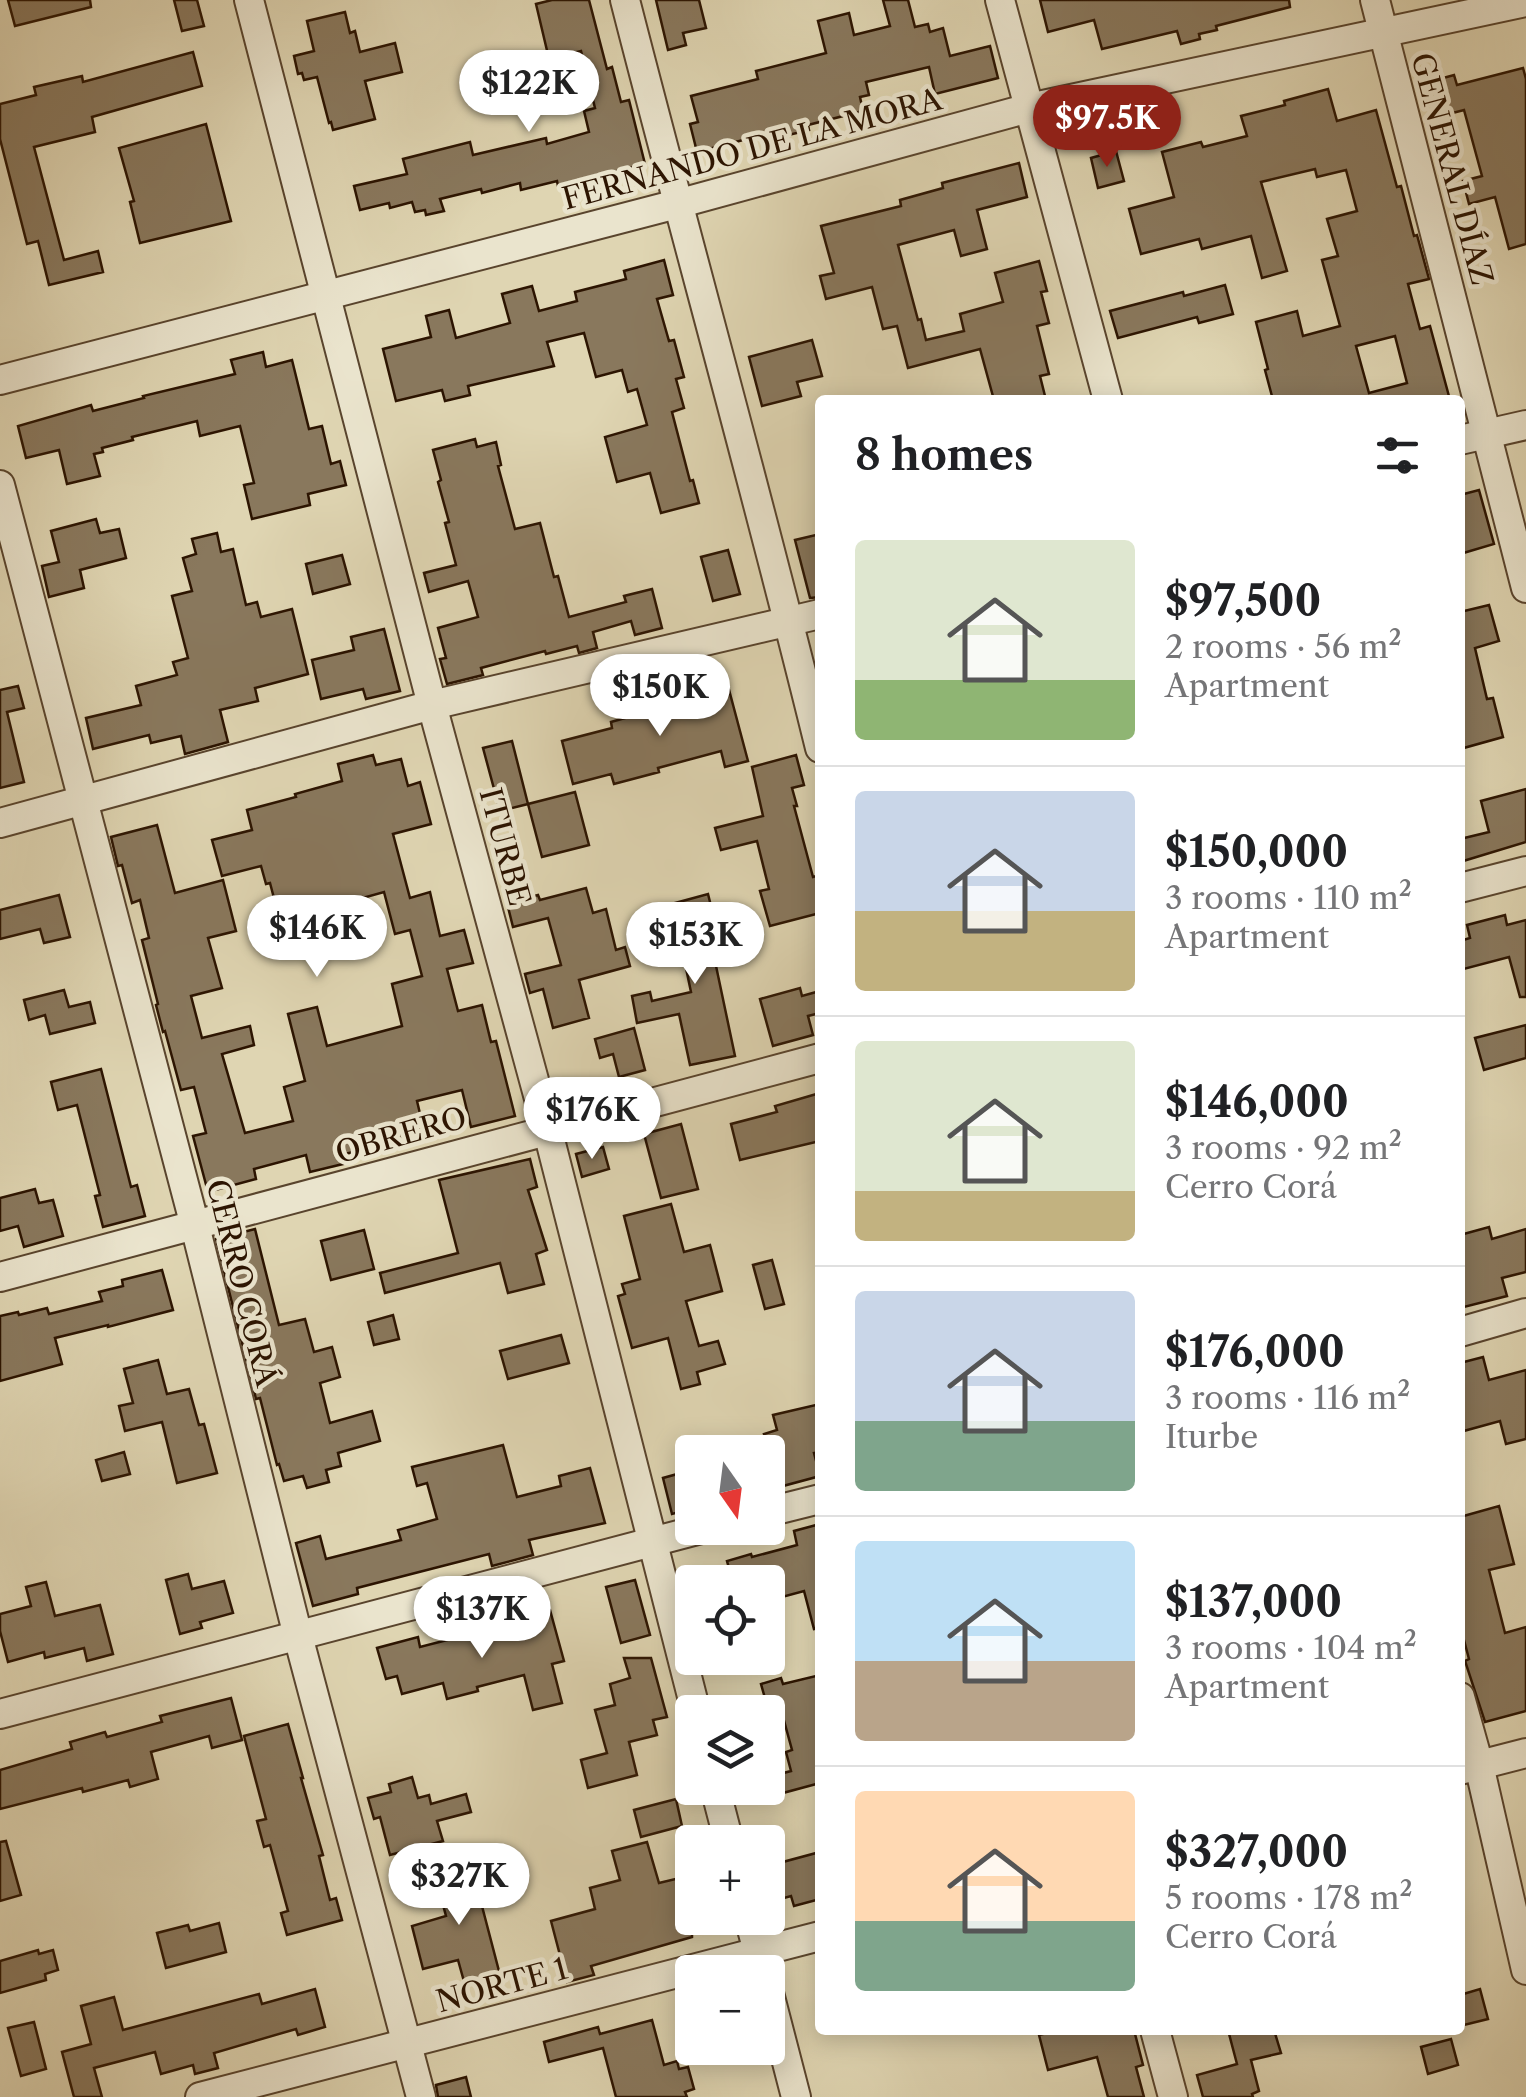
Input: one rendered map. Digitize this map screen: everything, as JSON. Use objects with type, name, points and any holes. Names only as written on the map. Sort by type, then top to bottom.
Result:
[{"type":"street","name":"ITURBE","points":[[248,0],[547,1128],[692,1695]]},
{"type":"street","points":[[625,0],[815,727]]},
{"type":"street","points":[[1000,0],[1107,395]]},
{"type":"street","name":"GENERAL DÍAZ","points":[[1374,0],[1526,588]]},
{"type":"street","name":"FERNANDO DE LA MORA","points":[[0,380],[677,204],[1028,108],[1526,2]]},
{"type":"street","points":[[1465,439],[1526,425]]},
{"type":"street","name":"CERRO CORÁ","points":[[0,485],[421,2097]]},
{"type":"street","points":[[0,823],[432,705],[815,616]]},
{"type":"street","points":[[1465,887],[1526,870]]},
{"type":"street","name":"OBRERO","points":[[0,1277],[815,1059]]},
{"type":"street","points":[[1465,1331],[1526,1313]]},
{"type":"street","points":[[785,1508],[815,1500]]},
{"type":"street","points":[[0,1714],[675,1535]]},
{"type":"street","points":[[1465,1732],[1470,1768],[1526,1970]]},
{"type":"street","points":[[1470,1768],[1526,1753]]},
{"type":"street","name":"NORTE 1","points":[[777,1955],[815,1938]]},
{"type":"street","name":"NORTE 1","points":[[200,2097],[675,1982]]},
{"type":"street","points":[[1156,2035],[1173,2097]]},
{"type":"street","points":[[785,2054],[796,2097]]},
{"type":"building","points":[[8,0],[90,0],[91,7],[15,26]]},
{"type":"building","points":[[174,0],[197,0],[204,26],[182,31]]},
{"type":"building","points":[[589,0],[607,69],[612,67],[621,102],[629,100],[645,164],[558,186],[557,181],[521,190],[520,183],[482,193],[481,189],[440,199],[444,211],[426,215],[425,210],[415,212],[412,202],[360,210],[354,186],[407,174],[403,159],[470,142],[473,155],[546,138],[547,144],[589,132],[584,111],[595,108],[581,51],[549,59],[536,4]]},
{"type":"building","points":[[656,0],[699,0],[706,28],[683,33],[686,45],[668,50]]},
{"type":"building","points":[[883,0],[908,0],[915,27],[928,24],[930,32],[943,28],[950,56],[990,46],[998,78],[935,94],[929,67],[866,82],[869,95],[860,97],[863,111],[808,125],[809,130],[772,139],[772,135],[747,139],[697,152],[690,124],[698,122],[691,96],[758,79],[756,71],[826,53],[818,21],[849,13],[854,35],[890,26]]},
{"type":"building","points":[[1040,0],[1289,0],[1290,7],[1216,26],[1217,30],[1199,34],[1200,39],[1181,44],[1177,31],[1102,49],[1094,20],[1048,32]]},
{"type":"building","points":[[345,12],[360,52],[395,43],[402,72],[365,81],[375,119],[333,130],[317,77],[304,80],[302,73],[298,74],[294,56],[314,51],[307,21]]},
{"type":"building","points":[[193,52],[202,86],[92,117],[95,132],[34,147],[64,260],[98,251],[103,272],[49,285],[38,241],[27,244],[0,139],[0,104],[36,95],[34,87],[82,76],[83,82]]},
{"type":"building","points":[[1523,68],[1526,244],[1509,249],[1495,197],[1469,204],[1463,181],[1482,176],[1464,110],[1445,115],[1436,80],[1454,75],[1457,85]]},
{"type":"building","points":[[1328,89],[1337,121],[1376,110],[1397,187],[1401,186],[1429,279],[1408,284],[1420,329],[1430,326],[1449,395],[1272,395],[1256,322],[1297,311],[1303,336],[1340,326],[1322,260],[1338,256],[1327,219],[1357,211],[1346,170],[1317,177],[1315,169],[1261,182],[1287,271],[1262,278],[1251,236],[1202,249],[1199,239],[1141,254],[1129,209],[1174,197],[1162,152],[1247,136],[1241,116],[1285,105],[1284,101]],"holes":[[[1395,336],[1407,383],[1369,393],[1356,346]]]},
{"type":"building","points":[[206,124],[231,221],[140,243],[130,202],[134,201],[119,148]]},
{"type":"building","points":[[1116,151],[1124,181],[1098,188],[1091,158]]},
{"type":"building","points":[[1019,163],[1027,197],[977,210],[987,249],[961,256],[954,230],[898,245],[926,340],[964,331],[960,314],[1003,302],[995,273],[1039,261],[1047,291],[1041,292],[1049,323],[1037,326],[1049,374],[1040,376],[1045,395],[993,395],[980,349],[908,368],[897,326],[883,329],[872,287],[826,299],[820,276],[834,273],[821,226],[901,206],[900,200],[943,188],[942,183]]},
{"type":"building","points":[[664,260],[673,295],[657,299],[684,377],[676,379],[684,408],[672,412],[699,503],[661,513],[650,473],[617,482],[605,437],[647,425],[637,389],[628,392],[622,370],[596,377],[584,333],[547,342],[554,366],[468,386],[470,395],[445,401],[442,390],[396,401],[383,349],[431,337],[426,316],[449,310],[456,338],[510,323],[502,294],[532,286],[539,311],[577,301],[575,292],[626,279],[624,271]]},
{"type":"building","points":[[1225,285],[1233,314],[1199,323],[1197,317],[1118,338],[1110,311]]},
{"type":"building","points":[[812,340],[822,376],[797,382],[801,396],[762,406],[749,357]]},
{"type":"building","points":[[263,352],[266,367],[292,360],[309,429],[322,426],[331,464],[340,461],[346,485],[308,494],[310,505],[252,519],[244,485],[254,483],[240,426],[200,436],[197,421],[132,437],[133,440],[94,454],[100,476],[67,484],[59,450],[26,458],[18,426],[91,405],[93,411],[235,374],[231,360]]},
{"type":"building","points":[[475,439],[477,447],[496,442],[501,465],[498,466],[515,529],[540,523],[569,617],[626,602],[624,596],[652,589],[662,628],[635,635],[631,621],[593,632],[597,648],[579,653],[577,646],[546,654],[545,651],[481,668],[483,675],[447,684],[440,659],[446,658],[438,628],[478,617],[468,581],[429,592],[424,573],[456,565],[433,450]]},
{"type":"building","points":[[1479,490],[1494,544],[1465,553],[1465,494]]},
{"type":"building","points":[[96,519],[100,533],[119,529],[126,558],[80,570],[84,588],[49,597],[42,566],[59,562],[51,531]]},
{"type":"building","points":[[217,533],[221,552],[233,549],[246,605],[257,602],[261,617],[292,609],[308,674],[255,688],[258,701],[220,710],[228,742],[185,754],[181,736],[151,743],[149,735],[93,749],[86,718],[141,705],[136,686],[177,675],[173,662],[188,658],[172,596],[192,591],[183,558],[196,554],[192,539]]},
{"type":"building","points":[[815,535],[815,598],[810,598],[795,540]]},
{"type":"building","points":[[728,550],[740,594],[713,601],[701,557]]},
{"type":"building","points":[[342,555],[350,584],[313,594],[306,564]]},
{"type":"building","points":[[1489,605],[1499,641],[1475,648],[1487,699],[1493,698],[1503,737],[1465,748],[1465,611]]},
{"type":"building","points":[[384,629],[400,691],[366,699],[363,689],[321,699],[312,660],[354,650],[351,637]]},
{"type":"building","points":[[18,686],[24,708],[7,712],[24,782],[0,788],[0,690]]},
{"type":"building","points":[[728,686],[748,761],[725,767],[721,751],[614,784],[611,774],[573,784],[562,741],[612,728],[611,722],[657,709],[656,706]]},
{"type":"building","points":[[512,741],[528,804],[500,811],[483,748]]},
{"type":"building","points":[[373,755],[376,765],[401,759],[408,786],[420,782],[431,824],[393,834],[410,898],[430,892],[440,936],[464,930],[473,963],[447,969],[458,1011],[482,1005],[491,1042],[496,1041],[515,1116],[471,1127],[462,1090],[417,1101],[426,1139],[379,1151],[378,1146],[341,1155],[343,1164],[310,1172],[306,1155],[254,1169],[256,1179],[208,1192],[193,1136],[206,1133],[194,1087],[181,1090],[156,1005],[142,940],[149,938],[140,900],[132,903],[111,837],[157,825],[175,893],[223,880],[236,931],[208,938],[222,988],[191,996],[202,1038],[250,1026],[254,1045],[222,1054],[245,1133],[293,1121],[284,1087],[305,1081],[288,1014],[317,1007],[327,1046],[402,1026],[392,984],[422,976],[410,930],[395,934],[384,892],[280,921],[261,866],[222,876],[212,840],[252,830],[247,810],[342,781],[338,764]]},
{"type":"building","points":[[796,755],[804,785],[792,788],[794,806],[815,876],[815,914],[770,926],[760,891],[769,889],[757,841],[721,850],[715,828],[763,816],[752,767]]},
{"type":"building","points":[[1526,789],[1526,842],[1465,860],[1465,838],[1489,832],[1481,801]]},
{"type":"building","points":[[575,792],[589,845],[542,857],[528,804]]},
{"type":"building","points":[[586,888],[593,913],[606,909],[616,950],[625,947],[630,966],[579,980],[589,1018],[553,1028],[543,989],[530,993],[525,974],[561,965],[548,918],[513,927],[507,903],[538,895],[540,900]]},
{"type":"building","points":[[708,894],[716,926],[708,928],[735,1056],[690,1065],[679,1014],[637,1023],[632,996],[650,992],[652,1001],[691,992],[668,905]]},
{"type":"building","points":[[59,895],[70,937],[44,943],[40,929],[0,939],[0,910]]},
{"type":"building","points":[[1505,915],[1507,925],[1526,920],[1526,997],[1520,997],[1509,957],[1465,969],[1465,940],[1470,938],[1467,925]]},
{"type":"building","points":[[800,988],[802,996],[815,992],[815,1014],[808,1016],[813,1035],[773,1046],[760,999]]},
{"type":"building","points":[[64,990],[69,1007],[90,1002],[95,1023],[50,1034],[45,1015],[29,1020],[24,1000]]},
{"type":"building","points":[[1526,1025],[1526,1058],[1484,1070],[1475,1038]]},
{"type":"building","points":[[634,1028],[645,1070],[619,1077],[613,1054],[600,1058],[595,1039]]},
{"type":"building","points":[[101,1069],[131,1187],[137,1185],[145,1216],[103,1227],[95,1196],[100,1195],[77,1105],[58,1110],[51,1082]]},
{"type":"building","points":[[815,1094],[815,1142],[740,1160],[731,1124],[777,1112],[775,1106]]},
{"type":"building","points":[[681,1124],[698,1189],[661,1198],[644,1134]]},
{"type":"building","points":[[603,1147],[609,1169],[582,1177],[576,1154]]},
{"type":"building","points":[[530,1159],[537,1187],[528,1190],[547,1250],[536,1254],[544,1284],[508,1293],[500,1263],[385,1293],[380,1273],[458,1253],[439,1180]]},
{"type":"building","points":[[35,1189],[39,1203],[53,1200],[63,1236],[24,1247],[18,1226],[0,1231],[0,1198]]},
{"type":"building","points":[[671,1204],[684,1252],[710,1245],[722,1291],[686,1301],[699,1346],[718,1341],[725,1364],[697,1372],[700,1384],[681,1389],[668,1338],[632,1348],[618,1296],[625,1294],[622,1284],[640,1279],[624,1216]]},
{"type":"building","points":[[1489,1227],[1492,1239],[1526,1229],[1526,1272],[1502,1278],[1507,1296],[1465,1307],[1465,1234]]},
{"type":"building","points":[[255,1229],[279,1325],[305,1319],[314,1352],[332,1347],[340,1377],[320,1383],[330,1423],[372,1411],[380,1441],[338,1453],[341,1466],[326,1470],[329,1482],[307,1488],[303,1476],[284,1481],[277,1465],[260,1398],[256,1399],[216,1239]]},
{"type":"building","points":[[364,1230],[374,1269],[331,1280],[321,1241]]},
{"type":"building","points":[[772,1260],[784,1304],[765,1309],[753,1265]]},
{"type":"building","points":[[162,1270],[173,1310],[55,1338],[62,1364],[0,1381],[0,1316],[47,1308],[49,1314],[102,1301],[99,1292],[123,1286],[122,1280]]},
{"type":"building","points":[[393,1315],[399,1339],[374,1345],[368,1322]]},
{"type":"building","points":[[561,1335],[569,1363],[508,1379],[500,1351]]},
{"type":"building","points":[[1483,1357],[1489,1380],[1526,1370],[1526,1439],[1506,1444],[1500,1421],[1465,1431],[1465,1362]]},
{"type":"building","points":[[158,1360],[167,1394],[189,1389],[199,1425],[204,1424],[217,1473],[177,1483],[162,1422],[125,1431],[119,1406],[133,1403],[124,1369]]},
{"type":"building","points":[[815,1405],[815,1477],[785,1485],[785,1435],[764,1434],[777,1430],[773,1415]]},
{"type":"building","points":[[503,1445],[517,1497],[561,1486],[559,1476],[590,1468],[605,1523],[529,1540],[533,1555],[492,1566],[489,1554],[357,1588],[358,1594],[313,1606],[296,1543],[320,1536],[326,1559],[401,1540],[398,1530],[437,1519],[427,1483],[417,1486],[412,1467]]},
{"type":"building","points":[[124,1452],[130,1474],[102,1481],[96,1460]]},
{"type":"building","points":[[675,1475],[675,1513],[672,1514],[663,1478]]},
{"type":"building","points":[[1499,1506],[1514,1564],[1489,1570],[1505,1633],[1526,1627],[1526,1711],[1485,1722],[1465,1661],[1469,1659],[1465,1644],[1465,1516]]},
{"type":"building","points":[[815,1525],[815,1629],[804,1591],[785,1596],[785,1565],[728,1565],[727,1561],[797,1545],[794,1531]]},
{"type":"building","points":[[188,1574],[192,1589],[224,1581],[233,1613],[200,1622],[202,1628],[180,1634],[166,1580]]},
{"type":"building","points":[[635,1580],[650,1635],[621,1643],[606,1587]]},
{"type":"building","points":[[46,1582],[55,1616],[100,1605],[113,1654],[87,1661],[84,1648],[45,1658],[44,1652],[8,1662],[0,1614],[31,1606],[26,1587]]},
{"type":"building","points":[[550,1610],[564,1661],[552,1664],[562,1703],[533,1710],[524,1675],[447,1699],[443,1683],[402,1694],[397,1676],[386,1679],[377,1648],[418,1637],[420,1647]]},
{"type":"building","points":[[624,1658],[651,1658],[667,1717],[653,1720],[657,1735],[629,1742],[637,1775],[588,1788],[581,1760],[607,1753],[595,1710],[615,1705],[610,1684],[630,1678]]},
{"type":"building","points":[[815,1676],[815,1784],[785,1792],[785,1773],[791,1771],[786,1752],[792,1750],[785,1724],[785,1695],[764,1695],[761,1684],[781,1678],[783,1684]]},
{"type":"building","points":[[231,1698],[242,1740],[212,1748],[209,1736],[151,1752],[158,1779],[130,1787],[128,1780],[0,1809],[0,1770],[72,1749],[70,1742],[162,1722],[160,1716]]},
{"type":"building","points":[[288,1724],[323,1855],[319,1856],[330,1900],[336,1898],[342,1920],[287,1935],[281,1913],[288,1911],[270,1845],[264,1847],[257,1821],[266,1819],[244,1736]]},
{"type":"building","points":[[412,1777],[418,1798],[429,1795],[431,1804],[466,1794],[471,1812],[437,1821],[443,1841],[390,1855],[380,1817],[374,1819],[368,1798],[391,1792],[389,1784]]},
{"type":"building","points":[[675,1799],[682,1825],[641,1837],[634,1810]]},
{"type":"building","points":[[6,1841],[21,1895],[0,1901],[0,1842]]},
{"type":"building","points":[[647,1842],[659,1883],[675,1879],[675,1935],[692,1937],[591,1966],[594,1975],[567,1982],[551,1921],[595,1909],[590,1888],[620,1880],[612,1851]]},
{"type":"building","points":[[466,1845],[500,1975],[465,1985],[458,1960],[423,1969],[412,1926],[446,1916],[439,1890],[458,1885],[449,1850]]},
{"type":"building","points":[[815,1853],[815,1900],[794,1906],[791,1896],[785,1898],[785,1861]]},
{"type":"building","points":[[219,1923],[226,1952],[166,1968],[157,1933],[188,1925],[190,1931]]},
{"type":"building","points":[[38,1950],[39,1954],[53,1950],[58,1970],[45,1974],[46,1980],[0,1993],[0,1961]]},
{"type":"building","points":[[315,1989],[325,2027],[298,2035],[296,2029],[214,2053],[218,2068],[195,2074],[193,2065],[161,2074],[155,2052],[94,2068],[102,2097],[74,2097],[62,2052],[91,2044],[81,2006],[114,1997],[123,2030],[259,1994],[262,2004]]},
{"type":"building","points":[[1480,1989],[1488,2019],[1465,2025],[1465,1994]]},
{"type":"building","points":[[652,2020],[664,2065],[675,2062],[679,2069],[688,2067],[694,2089],[685,2092],[687,2097],[616,2097],[603,2048],[549,2062],[544,2042],[598,2027],[600,2034]]},
{"type":"building","points":[[34,2022],[46,2069],[21,2076],[8,2028]]},
{"type":"building","points":[[1039,2035],[1135,2035],[1143,2065],[1136,2067],[1144,2097],[1108,2097],[1097,2057],[1048,2070]]},
{"type":"building","points":[[1229,2035],[1276,2035],[1281,2053],[1251,2060],[1259,2091],[1253,2097],[1203,2097],[1197,2075],[1237,2064]]},
{"type":"building","points":[[1451,2039],[1458,2065],[1428,2074],[1421,2047]]},
{"type":"building","points":[[466,2077],[471,2097],[438,2097],[436,2085]]}]
